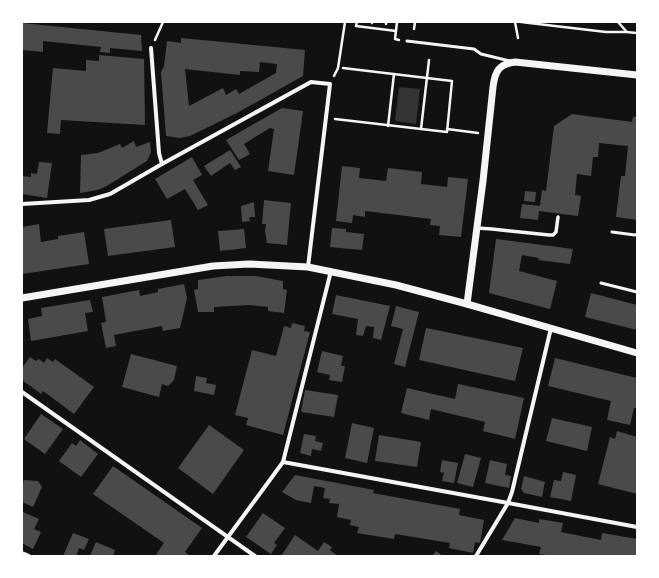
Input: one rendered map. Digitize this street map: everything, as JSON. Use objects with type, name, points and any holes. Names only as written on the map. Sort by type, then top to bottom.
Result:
[{"type":"street","points":[[151,48],[159,153],[162,164]]},
{"type":"street","points":[[467,304],[495,74],[506,64],[515,62],[637,75]]},
{"type":"street","points":[[22,204],[89,200],[110,194],[311,82],[330,84],[308,267]]},
{"type":"street","points":[[477,228],[553,235],[556,232],[558,217]]},
{"type":"street","points":[[22,298],[213,266],[248,264],[308,267],[396,285],[637,353]]},
{"type":"street","points":[[214,556],[283,462],[331,271]]},
{"type":"street","points":[[476,556],[508,503],[512,492],[551,328]]},
{"type":"street","points":[[22,392],[255,556]]},
{"type":"street","points":[[283,462],[637,527]]},
{"type":"street","points":[[22,553],[28,556]]},
{"type":"lane","points":[[407,41],[474,49],[481,54],[515,62]]},
{"type":"lane","points":[[612,232],[637,234]]},
{"type":"lane","points":[[601,283],[637,292]]},
{"type":"path","points":[[151,48],[163,22]]},
{"type":"path","points":[[330,84],[338,68],[345,22]]},
{"type":"path","points":[[357,22],[356,26],[396,31]]},
{"type":"path","points":[[395,39],[397,22]]},
{"type":"path","points":[[414,29],[415,22]]},
{"type":"path","points":[[515,22],[518,38]]},
{"type":"path","points":[[521,22],[606,32],[637,33]]},
{"type":"path","points":[[618,22],[626,32]]},
{"type":"path","points":[[421,129],[428,60]]},
{"type":"path","points":[[326,117],[388,126],[447,132],[452,81],[343,68]]},
{"type":"path","points":[[388,126],[394,74]]},
{"type":"path","points":[[447,129],[488,134]]},
{"type":"shaded area","points":[[399,87],[420,89],[416,124],[395,121]]},
{"type":"building","points":[[22,23],[141,35],[142,51],[110,48],[110,53],[100,52],[101,47],[43,41],[43,52],[22,50]]},
{"type":"building","points":[[181,38],[305,50],[303,76],[237,113],[190,136],[180,138],[166,136],[161,72],[164,66],[167,41],[181,43]],"holes":[[[260,62],[277,64],[276,73],[239,94],[236,89],[226,95],[223,88],[189,106],[185,69],[240,75],[240,71],[259,72]]]},
{"type":"building","points":[[99,55],[144,59],[145,125],[61,120],[60,134],[47,133],[53,68],[86,71],[86,60],[99,61]]},
{"type":"building","points":[[282,108],[303,111],[294,175],[268,171],[274,129],[270,128],[244,144],[250,154],[239,160],[226,140]]},
{"type":"building","points":[[572,114],[632,122],[633,117],[637,117],[637,220],[616,217],[621,176],[625,176],[628,146],[599,143],[598,157],[593,157],[591,176],[577,174],[575,195],[581,196],[578,216],[539,211],[538,220],[520,218],[522,204],[540,206],[542,190],[546,191],[554,126]]},
{"type":"building","points":[[134,141],[136,147],[150,142],[151,152],[147,161],[105,187],[80,193],[81,155],[98,153],[120,144],[122,148]]},
{"type":"building","points":[[230,150],[241,167],[235,170],[230,163],[211,176],[204,166]]},
{"type":"building","points":[[192,157],[202,175],[193,180],[208,205],[198,210],[185,189],[167,199],[155,179]]},
{"type":"building","points":[[39,162],[52,163],[47,198],[22,194],[22,176],[31,177],[31,173],[37,174]]},
{"type":"building","points":[[342,166],[360,168],[359,178],[386,181],[388,168],[422,172],[421,184],[447,187],[448,177],[468,179],[461,237],[439,235],[440,226],[430,225],[431,219],[365,211],[365,217],[353,215],[352,223],[336,221]]},
{"type":"building","points":[[525,191],[536,192],[535,202],[524,201]]},
{"type":"building","points":[[264,200],[291,203],[287,245],[267,243],[265,231],[266,224],[262,224]]},
{"type":"building","points":[[254,202],[255,217],[249,217],[250,221],[242,222],[241,206]]},
{"type":"building","points":[[171,220],[175,247],[108,256],[104,229]]},
{"type":"building","points":[[39,224],[41,242],[58,239],[58,236],[84,232],[89,264],[22,274],[22,227]]},
{"type":"building","points":[[332,228],[346,229],[346,232],[364,234],[362,250],[330,247]]},
{"type":"building","points":[[244,229],[246,248],[220,251],[218,231]]},
{"type":"building","points":[[496,239],[573,249],[570,264],[538,260],[539,258],[522,255],[519,271],[557,281],[550,309],[489,293]]},
{"type":"building","points":[[227,276],[256,276],[283,281],[283,289],[287,290],[284,313],[268,311],[268,307],[249,305],[214,307],[214,312],[198,312],[194,290],[198,289],[198,280]]},
{"type":"building","points":[[184,284],[187,298],[180,328],[163,331],[162,326],[114,335],[116,346],[106,348],[101,323],[106,322],[102,297],[139,290],[140,296],[158,292],[158,289]]},
{"type":"building","points":[[591,293],[637,305],[637,330],[585,317]]},
{"type":"building","points":[[336,295],[390,306],[381,340],[373,338],[374,327],[366,326],[363,336],[356,335],[358,319],[332,314]]},
{"type":"building","points":[[90,300],[93,312],[85,313],[88,331],[31,341],[28,319],[42,316],[41,308]]},
{"type":"building","points":[[396,306],[419,312],[405,367],[394,364],[403,329],[391,326]]},
{"type":"building","points":[[292,323],[305,326],[304,331],[310,332],[283,435],[246,425],[248,418],[235,415],[252,350],[276,356],[284,326],[291,328]]},
{"type":"building","points":[[426,328],[523,348],[515,381],[419,360]]},
{"type":"building","points":[[322,351],[343,356],[341,366],[345,366],[342,382],[329,380],[330,375],[317,372]]},
{"type":"building","points":[[131,354],[177,366],[174,380],[168,386],[162,384],[159,397],[122,387]]},
{"type":"building","points":[[30,357],[36,361],[39,359],[44,363],[47,358],[53,362],[55,359],[94,387],[74,414],[43,391],[41,394],[22,380],[22,368]]},
{"type":"building","points":[[555,358],[637,378],[637,408],[634,408],[630,425],[607,420],[611,401],[548,386]]},
{"type":"building","points":[[196,376],[207,378],[206,383],[216,385],[214,395],[194,391]]},
{"type":"building","points":[[458,384],[524,398],[515,439],[483,431],[485,422],[431,409],[429,420],[401,413],[407,388],[455,399]]},
{"type":"building","points":[[305,390],[338,395],[334,417],[301,412]]},
{"type":"building","points":[[41,414],[63,429],[45,454],[24,439]]},
{"type":"building","points":[[552,418],[592,427],[587,451],[546,441]]},
{"type":"building","points":[[352,423],[374,428],[367,463],[345,458]]},
{"type":"building","points":[[209,425],[244,450],[213,494],[178,468]]},
{"type":"building","points":[[617,431],[637,437],[637,494],[598,484],[610,437],[615,439]]},
{"type":"building","points":[[304,434],[316,436],[315,441],[323,443],[321,451],[312,449],[311,456],[300,453]]},
{"type":"building","points":[[379,435],[421,442],[417,467],[375,461]]},
{"type":"building","points":[[80,440],[98,454],[81,477],[59,461],[72,443],[76,446]]},
{"type":"building","points":[[465,454],[481,458],[473,487],[457,483]]},
{"type":"building","points":[[442,460],[458,463],[454,483],[442,481],[444,473],[440,472]]},
{"type":"building","points":[[490,460],[507,464],[505,475],[511,476],[509,488],[485,483]]},
{"type":"building","points":[[113,466],[202,528],[185,552],[190,556],[155,556],[164,543],[93,494]]},
{"type":"building","points":[[563,472],[576,475],[571,501],[550,497],[554,480],[561,481]]},
{"type":"building","points":[[295,475],[374,490],[373,493],[460,509],[459,515],[484,520],[480,543],[475,542],[473,553],[449,548],[450,543],[395,534],[394,539],[357,533],[359,527],[350,525],[351,520],[337,517],[339,504],[329,503],[330,499],[323,498],[325,488],[314,486],[311,503],[296,500],[282,492]]},
{"type":"building","points":[[524,476],[545,482],[542,497],[524,493],[521,489]]},
{"type":"building","points":[[24,480],[38,481],[42,487],[33,507],[22,502],[22,485]]},
{"type":"building","points":[[23,512],[39,519],[34,529],[41,532],[33,549],[22,543]]},
{"type":"building","points":[[263,513],[285,528],[274,543],[277,545],[271,554],[246,537]]},
{"type":"building","points":[[515,518],[539,523],[539,519],[563,523],[561,532],[601,540],[602,533],[637,539],[637,556],[546,556],[539,554],[541,547],[502,540]]},
{"type":"building","points":[[73,533],[89,539],[84,550],[79,548],[76,556],[63,556]]},
{"type":"building","points":[[295,535],[318,551],[324,542],[332,547],[330,550],[338,556],[281,556]]},
{"type":"building","points":[[96,542],[115,550],[113,556],[90,556]]},
{"type":"building","points":[[436,551],[443,556],[432,556]]}]
